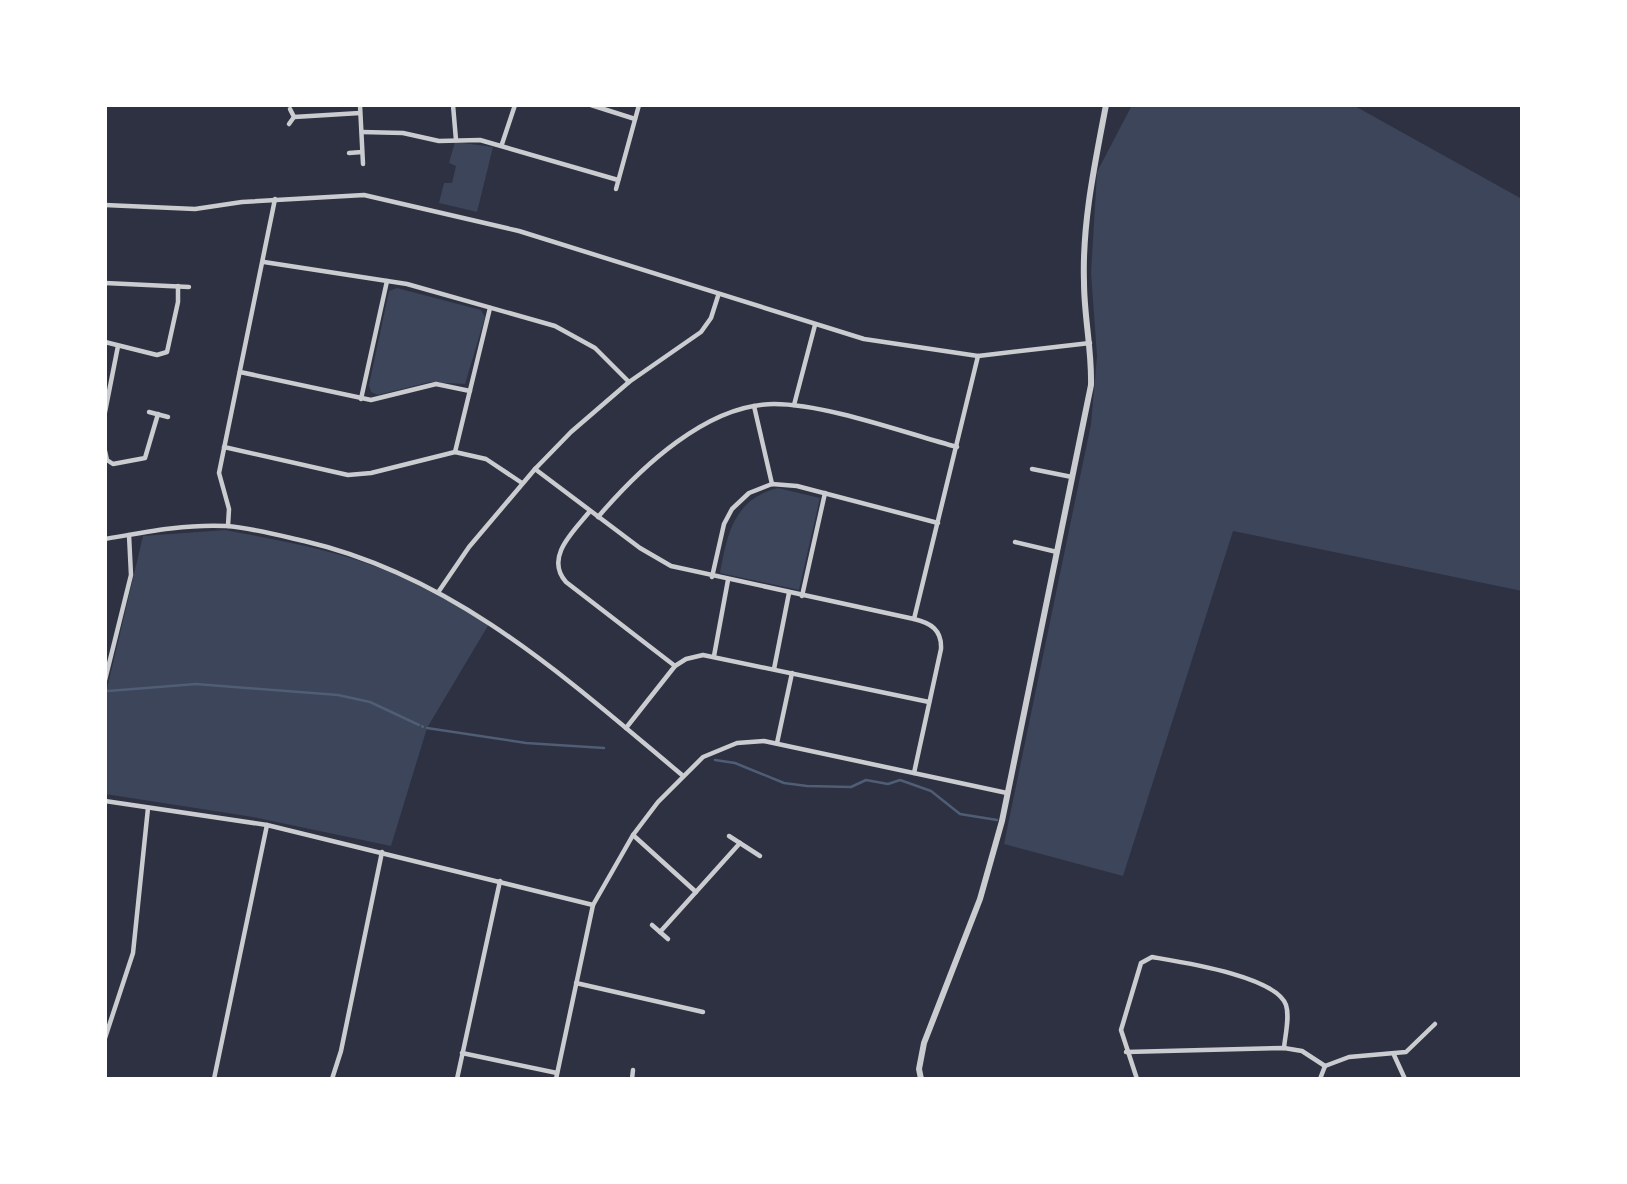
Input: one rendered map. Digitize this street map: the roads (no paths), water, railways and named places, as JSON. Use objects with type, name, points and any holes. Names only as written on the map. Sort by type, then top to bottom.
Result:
[{"type":"street","points":[[360,105],[363,164]]},
{"type":"street","points":[[453,105],[456,139]]},
{"type":"street","points":[[502,144],[515,105]]},
{"type":"street","points":[[585,113],[591,105],[635,119]]},
{"type":"street","points":[[616,189],[639,105]]},
{"type":"street","points":[[921,1079],[919,1069],[924,1042],[980,899],[992,860],[1091,385],[1084,284],[1085,238],[1106,105]]},
{"type":"street","points":[[290,109],[294,117]]},
{"type":"street","points":[[294,117],[360,113]]},
{"type":"street","points":[[289,124],[294,117]]},
{"type":"street","points":[[362,132],[386,131],[439,141],[456,139],[502,144],[618,180]]},
{"type":"street","points":[[349,153],[362,152]]},
{"type":"street","points":[[105,205],[195,209],[275,200],[364,195],[519,231],[718,296],[875,341],[978,356],[1090,343]]},
{"type":"street","points":[[229,527],[229,509],[219,477],[275,200]]},
{"type":"street","points":[[264,262],[387,280],[576,335],[605,355],[629,382]]},
{"type":"street","points":[[361,399],[387,280]]},
{"type":"street","points":[[105,283],[189,287]]},
{"type":"street","points":[[105,342],[157,355],[167,352],[178,302],[178,286]]},
{"type":"street","points":[[439,591],[469,547],[522,482],[571,432],[629,382],[701,332],[711,318],[718,296]]},
{"type":"street","points":[[455,452],[490,308]]},
{"type":"street","points":[[793,405],[815,325]]},
{"type":"street","points":[[105,412],[118,346]]},
{"type":"street","points":[[914,619],[978,356]]},
{"type":"street","points":[[240,372],[361,399],[382,399],[436,384],[470,391]]},
{"type":"street","points":[[598,517],[641,474],[696,429],[726,413],[754,406],[793,405],[957,447]]},
{"type":"street","points":[[754,406],[772,484]]},
{"type":"street","points":[[149,412],[169,417]]},
{"type":"street","points":[[105,451],[107,460],[113,464],[145,458],[158,414]]},
{"type":"street","points":[[224,447],[348,475],[371,473],[455,452],[496,464],[522,482]]},
{"type":"street","points":[[535,469],[659,561],[712,577],[930,624],[941,640],[914,773]]},
{"type":"street","points":[[1032,469],[1073,478]]},
{"type":"street","points":[[712,577],[724,524],[732,509],[749,493],[772,484],[790,484],[938,523]]},
{"type":"street","points":[[802,596],[825,493]]},
{"type":"street","points":[[590,511],[560,549],[557,558],[560,574],[566,582],[676,666]]},
{"type":"street","points":[[105,539],[184,527],[229,527],[346,552],[439,591],[510,635],[682,775]]},
{"type":"street","points":[[105,680],[131,575],[129,535]]},
{"type":"street","points":[[1015,542],[1057,552]]},
{"type":"street","points":[[714,656],[728,580]]},
{"type":"street","points":[[774,669],[789,593]]},
{"type":"street","points":[[626,728],[676,666],[691,657],[714,656],[929,702]]},
{"type":"street","points":[[777,743],[792,673]]},
{"type":"street","points":[[462,1054],[556,1076],[593,905],[633,835],[682,775],[703,757],[728,745],[755,740],[777,743],[1007,793]]},
{"type":"street","points":[[105,801],[267,825],[593,905]]},
{"type":"street","points":[[105,1038],[133,953],[148,808]]},
{"type":"street","points":[[214,1079],[267,825]]},
{"type":"street","points":[[633,835],[696,892]]},
{"type":"street","points":[[730,836],[760,856]]},
{"type":"street","points":[[660,932],[740,843]]},
{"type":"street","points":[[332,1079],[341,1051],[382,852]]},
{"type":"street","points":[[457,1079],[500,881]]},
{"type":"street","points":[[652,925],[668,939]]},
{"type":"street","points":[[1137,1079],[1121,1030],[1129,994],[1141,963],[1152,957],[1227,974],[1275,990],[1286,1005],[1284,1048]]},
{"type":"street","points":[[576,983],[703,1012]]},
{"type":"street","points":[[1320,1079],[1325,1066],[1349,1057],[1406,1052],[1435,1024]]},
{"type":"street","points":[[1126,1052],[1284,1048],[1302,1051],[1325,1066]]},
{"type":"street","points":[[1394,1055],[1405,1079]]},
{"type":"street","points":[[632,1079],[633,1070]]},
{"type":"waterway","points":[[108,691],[196,684],[338,695],[370,702],[419,725]]},
{"type":"waterway","points":[[427,728],[526,743],[604,748]]},
{"type":"waterway","points":[[715,760],[735,763],[784,783],[807,786],[851,787],[866,780],[888,784],[900,780],[931,791],[960,814],[997,820]]}]
